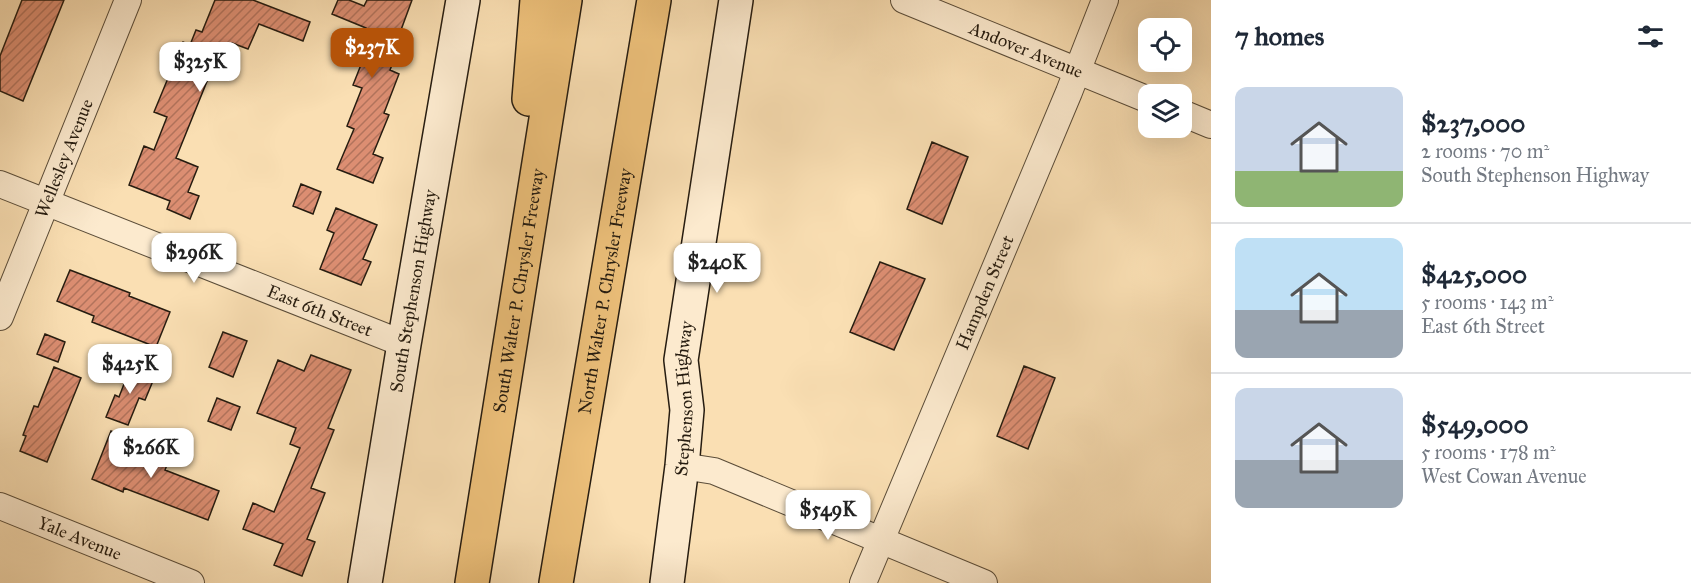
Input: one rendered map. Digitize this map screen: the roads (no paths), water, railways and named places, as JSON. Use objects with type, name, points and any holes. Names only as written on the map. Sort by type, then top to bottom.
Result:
[{"type":"highway","points":[[509,346],[537,0]]},
{"type":"highway","name":"South Walter P. Chrysler Freeway","points":[[472,583],[564,0]]},
{"type":"highway","name":"North Walter P. Chrysler Freeway","points":[[556,583],[654,0]]},
{"type":"main road","name":"South Stephenson Highway","points":[[365,583],[463,0]]},
{"type":"main road","name":"Stephenson Highway","points":[[667,583],[687,410],[681,360],[736,0]]},
{"type":"street","name":"Wellesley Avenue","points":[[0,316],[128,0]]},
{"type":"street","name":"Andover Avenue","points":[[904,0],[1138,95]]},
{"type":"street","name":"Hampden Street","points":[[863,583],[1105,0]]},
{"type":"street","points":[[1192,117],[1211,125]]},
{"type":"street","name":"East 6th Street","points":[[0,184],[404,344]]},
{"type":"street","points":[[682,466],[714,471],[984,583]]},
{"type":"street","name":"Yale Avenue","points":[[0,506],[191,583]]}]
